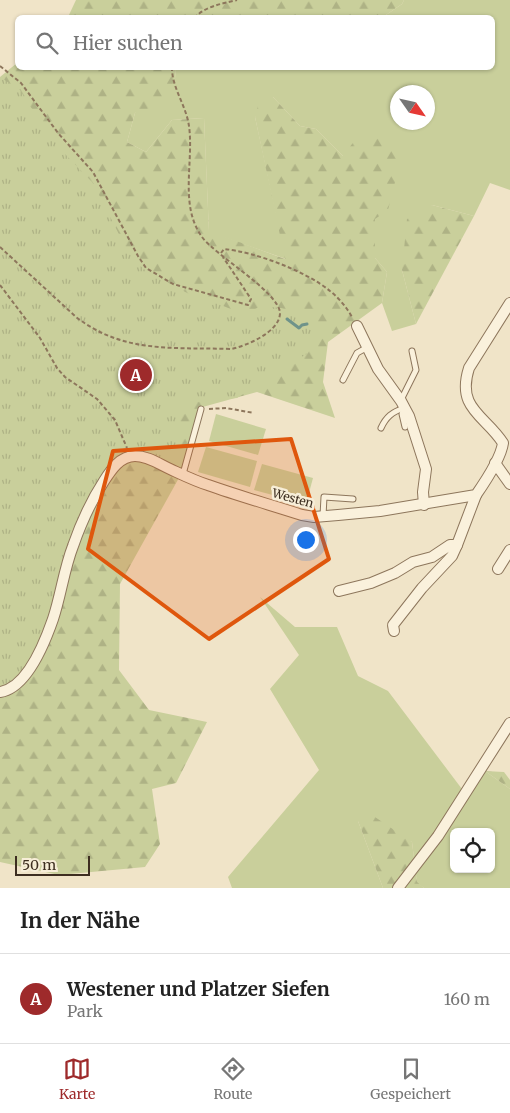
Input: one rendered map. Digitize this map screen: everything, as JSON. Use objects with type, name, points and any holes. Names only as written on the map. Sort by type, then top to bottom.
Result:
[{"type":"street","points":[[394,631],[393,625],[422,588],[452,556],[476,495],[502,448],[502,443],[474,412],[467,394],[466,376],[469,368],[510,303]]},
{"type":"street","points":[[357,326],[366,348],[378,369],[403,404],[426,469],[423,492],[424,504]]},
{"type":"street","points":[[0,692],[15,686],[24,677],[37,655],[54,618],[73,546],[92,502],[111,470],[118,463],[131,456]]},
{"type":"street","name":"Westen","points":[[131,456],[152,460],[186,476],[302,515],[323,516],[380,511],[476,495]]},
{"type":"street","points":[[495,463],[510,484]]},
{"type":"street","points":[[339,592],[395,573],[413,562],[432,556],[450,545],[457,545]]},
{"type":"street","points":[[498,570],[510,550]]},
{"type":"street","points":[[398,888],[438,836],[510,723]]},
{"type":"lane","points":[[343,380],[357,353],[366,348]]},
{"type":"lane","points":[[405,427],[402,414],[403,404],[416,370],[412,351]]},
{"type":"lane","points":[[381,428],[385,420],[403,404]]},
{"type":"lane","points":[[186,476],[201,409]]},
{"type":"lane","points":[[323,516],[324,497],[353,499]]},
{"type":"path","points":[[197,15],[212,6],[237,0]]},
{"type":"path","points":[[0,66],[21,83],[58,134],[93,172],[146,268],[173,284],[248,305],[251,299],[221,254]]},
{"type":"path","points":[[0,247],[63,307],[90,327],[115,339],[151,348],[231,349],[242,347],[263,336],[279,319],[278,305],[265,291],[210,246],[197,227],[189,202],[189,126],[172,78],[172,70]]},
{"type":"path","points":[[221,254],[224,249],[251,253],[315,280],[339,299],[357,326]]},
{"type":"path","points":[[0,285],[40,338],[57,368],[65,377],[96,399],[115,420],[131,456]]},
{"type":"path","points":[[201,409],[226,408],[254,412]]},
{"type":"highlighted area","points":[[291,439],[329,559],[209,639],[88,549],[113,451]]},
{"type":"green space","points":[[76,0],[404,0],[402,4],[386,15],[69,15]]},
{"type":"green space","points":[[404,0],[510,0],[510,190],[490,183],[474,216],[432,205],[402,270],[416,324],[392,331],[382,303],[387,272],[375,258],[375,219],[343,156],[316,129],[300,126],[273,97],[255,117],[286,259],[209,232],[204,118],[172,120],[146,152],[127,142],[135,113],[175,78],[176,70],[495,70],[495,15],[386,15],[402,4]]},
{"type":"green space","points":[[15,65],[15,70],[176,70],[175,78],[165,103],[135,113],[127,142],[146,152],[172,120],[204,118],[209,231],[285,259],[255,117],[260,97],[273,97],[300,126],[316,129],[343,156],[358,136],[383,134],[403,151],[388,210],[375,219],[375,258],[387,272],[382,303],[328,342],[323,382],[335,418],[257,392],[199,408],[180,476],[120,584],[119,670],[149,710],[207,722],[176,783],[152,789],[160,844],[145,867],[59,875],[0,862],[0,77]]},
{"type":"green space","points":[[0,77],[20,90],[66,155],[93,183],[127,250],[145,270],[189,294],[238,312],[251,311],[261,306],[281,308],[295,312],[306,319],[315,332],[308,353],[237,398],[177,404],[181,474],[131,455],[121,454],[114,462],[95,496],[63,589],[45,633],[21,672],[6,688],[0,688]]},
{"type":"green space","points":[[432,205],[474,216],[416,324],[402,270],[407,219]]},
{"type":"green space","points":[[216,414],[266,429],[258,455],[209,441]]},
{"type":"green space","points":[[206,447],[257,461],[250,487],[198,472]]},
{"type":"green space","points":[[262,464],[313,478],[306,504],[254,490]]},
{"type":"green space","points":[[260,597],[295,627],[337,627],[358,676],[388,691],[468,797],[485,771],[510,789],[510,888],[424,888],[417,883],[412,842],[358,821],[383,888],[232,888],[228,877],[319,770],[270,689],[299,655]]},
{"type":"green space","points":[[485,771],[504,772],[510,780],[510,789]]},
{"type":"green space","points":[[369,813],[412,842],[417,882],[424,888],[383,888],[358,821]]},
{"type":"waterway","points":[[287,319],[299,328],[307,324]]},
{"type":"place","name":"Westener und Platzer Siefen","points":[[136,375]]}]
